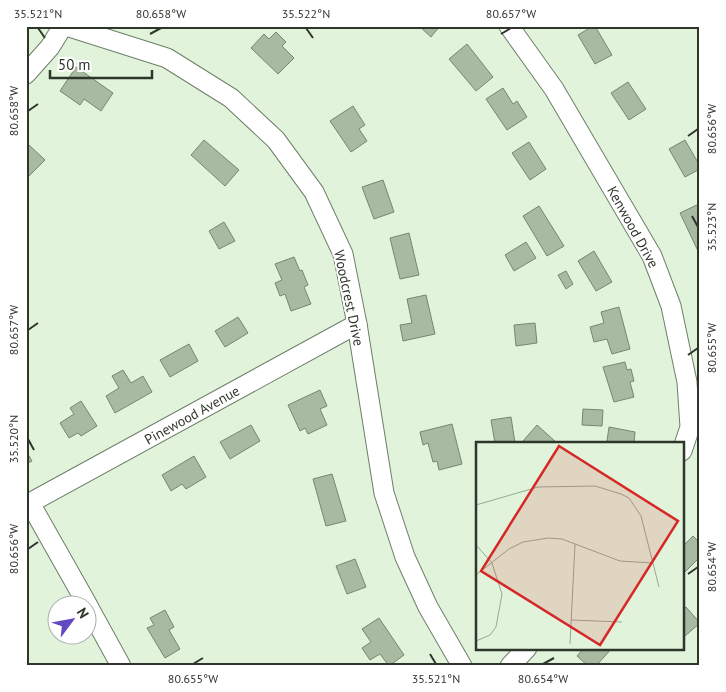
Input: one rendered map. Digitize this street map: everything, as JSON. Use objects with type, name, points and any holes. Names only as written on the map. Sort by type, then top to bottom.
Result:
[{"type":"street","points":[[26,74],[50,46],[63,26]]},
{"type":"street","name":"Woodcrest Drive","points":[[66,26],[167,58],[231,98],[276,140],[314,192],[343,254],[357,324],[384,493],[405,557],[428,607],[462,666]]},
{"type":"street","name":"Kenwood Drive","points":[[509,26],[554,89],[652,256],[671,306],[687,382],[690,427],[684,445]]},
{"type":"street","name":"Pinewood Avenue","points":[[28,504],[357,324]]},
{"type":"street","points":[[28,504],[81,594]]},
{"type":"street","points":[[98,625],[121,666]]},
{"type":"street","points":[[510,666],[525,650]]},
{"type":"building","points":[[419,26],[440,26],[431,37]]},
{"type":"building","points":[[595,26],[612,55],[595,64],[578,35]]},
{"type":"building","points":[[276,32],[286,42],[282,46],[294,58],[278,74],[251,48],[264,34],[269,39]]},
{"type":"building","points":[[467,44],[493,77],[476,91],[449,59]]},
{"type":"building","points":[[76,67],[113,93],[101,111],[84,99],[80,105],[60,91]]},
{"type":"building","points":[[628,82],[646,109],[629,120],[611,93]]},
{"type":"building","points":[[503,88],[513,104],[517,101],[527,117],[507,130],[486,99]]},
{"type":"building","points":[[353,106],[365,125],[359,129],[367,141],[351,152],[330,121]]},
{"type":"building","points":[[204,140],[239,170],[225,186],[191,155]]},
{"type":"building","points":[[685,140],[700,169],[685,177],[669,149]]},
{"type":"building","points":[[529,142],[546,169],[530,180],[512,153]]},
{"type":"building","points":[[29,145],[45,160],[26,179],[26,148]]},
{"type":"building","points":[[383,180],[394,212],[374,219],[362,187]]},
{"type":"building","points":[[699,204],[700,250],[698,251],[680,213]]},
{"type":"building","points":[[539,206],[564,246],[547,256],[523,216]]},
{"type":"building","points":[[224,222],[235,241],[219,249],[209,231]]},
{"type":"building","points":[[409,233],[419,275],[400,279],[390,238]]},
{"type":"building","points":[[526,242],[536,258],[514,271],[505,255]]},
{"type":"building","points":[[594,251],[612,282],[596,291],[578,261]]},
{"type":"building","points":[[294,257],[308,285],[304,287],[311,304],[291,311],[285,294],[280,296],[275,283],[282,280],[275,264]]},
{"type":"building","points":[[566,271],[573,284],[566,289],[558,275]]},
{"type":"building","points":[[426,295],[435,334],[403,341],[400,325],[412,323],[407,299]]},
{"type":"building","points":[[619,307],[630,349],[612,354],[607,339],[594,342],[590,327],[604,323],[601,312]]},
{"type":"building","points":[[238,317],[248,333],[225,347],[215,331]]},
{"type":"building","points":[[535,323],[537,343],[516,346],[514,325]]},
{"type":"building","points":[[189,344],[198,361],[170,377],[160,360]]},
{"type":"building","points":[[625,362],[627,370],[631,369],[634,381],[630,382],[634,397],[614,402],[603,367]]},
{"type":"building","points":[[123,370],[131,383],[143,376],[152,392],[115,413],[106,396],[119,388],[112,376]]},
{"type":"building","points":[[320,390],[327,406],[320,409],[327,425],[308,434],[305,428],[300,431],[288,405]]},
{"type":"building","points":[[81,401],[97,426],[81,436],[78,433],[69,438],[60,423],[74,414],[70,408]]},
{"type":"building","points":[[583,409],[603,410],[602,426],[582,425]]},
{"type":"building","points":[[511,417],[515,442],[495,442],[491,420]]},
{"type":"building","points":[[452,424],[462,464],[439,470],[437,461],[433,462],[428,443],[423,445],[420,432]]},
{"type":"building","points":[[251,425],[260,441],[230,459],[220,442]]},
{"type":"building","points":[[537,425],[556,442],[524,442]]},
{"type":"building","points":[[609,427],[635,432],[634,442],[607,441]]},
{"type":"building","points":[[26,451],[32,461],[26,464]]},
{"type":"building","points":[[194,456],[206,477],[186,489],[182,484],[171,491],[162,475]]},
{"type":"building","points":[[332,474],[346,521],[326,526],[313,479]]},
{"type":"building","points":[[693,536],[700,543],[700,557],[684,573],[684,545]]},
{"type":"building","points":[[355,559],[366,587],[347,594],[336,566]]},
{"type":"building","points":[[686,607],[700,623],[685,636],[684,635],[684,608]]},
{"type":"building","points":[[165,610],[174,627],[169,630],[180,649],[165,658],[147,628],[154,625],[150,618]]},
{"type":"building","points":[[379,618],[404,655],[389,666],[380,654],[370,660],[362,648],[371,642],[362,629]]},
{"type":"building","points":[[582,650],[610,650],[596,666],[588,666],[577,656]]}]
